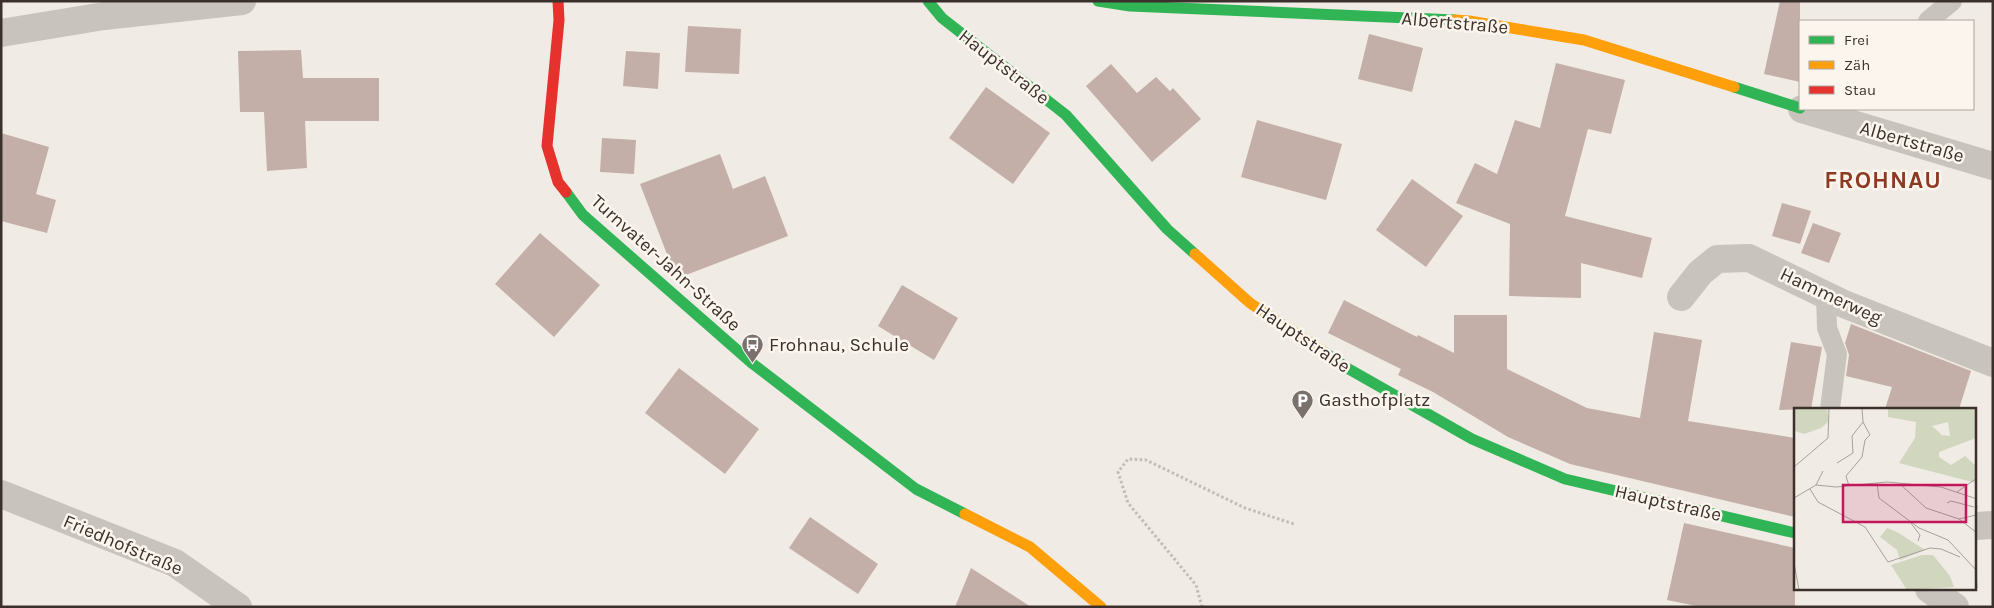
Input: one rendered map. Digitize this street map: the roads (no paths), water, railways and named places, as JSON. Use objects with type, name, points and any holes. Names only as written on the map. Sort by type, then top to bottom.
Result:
[{"type":"street","points":[[1,33],[103,9],[242,1]]},
{"type":"street","name":"Turnvater-Jahn-Straße","points":[[558,1],[559,20],[547,146],[558,182],[583,215],[753,364],[916,489],[1030,547],[1077,597],[1100,607]]},
{"type":"street","name":"Hauptstraße","points":[[928,1],[942,18],[1066,115],[1167,228],[1250,303],[1347,368],[1472,439],[1566,479],[1794,533]]},
{"type":"street","name":"Albertstraße","points":[[1098,1],[1130,6],[1469,21],[1584,40],[1799,107]]},
{"type":"street","name":"Albertstraße","points":[[1812,110],[1841,115],[1993,166]]},
{"type":"street","name":"Hammerweg","points":[[1681,297],[1700,273],[1717,259],[1749,258],[1826,295],[1937,342],[1993,363]]},
{"type":"street","name":"Friedhofstraße","points":[[1,494],[175,563],[238,607]]},
{"type":"street","points":[[1976,526],[1993,525]]},
{"type":"street","points":[[1930,590],[1954,607]]},
{"type":"lane","points":[[1929,20],[1952,1]]},
{"type":"lane","points":[[1826,295],[1827,328],[1837,354],[1830,408]]},
{"type":"place","name":"Frohnau, Schule","points":[[753,364]]},
{"type":"place","name":"Gasthofplatz","points":[[1303,419]]},
{"type":"district","name":"FROHNAU","points":[[1883,180]]}]
